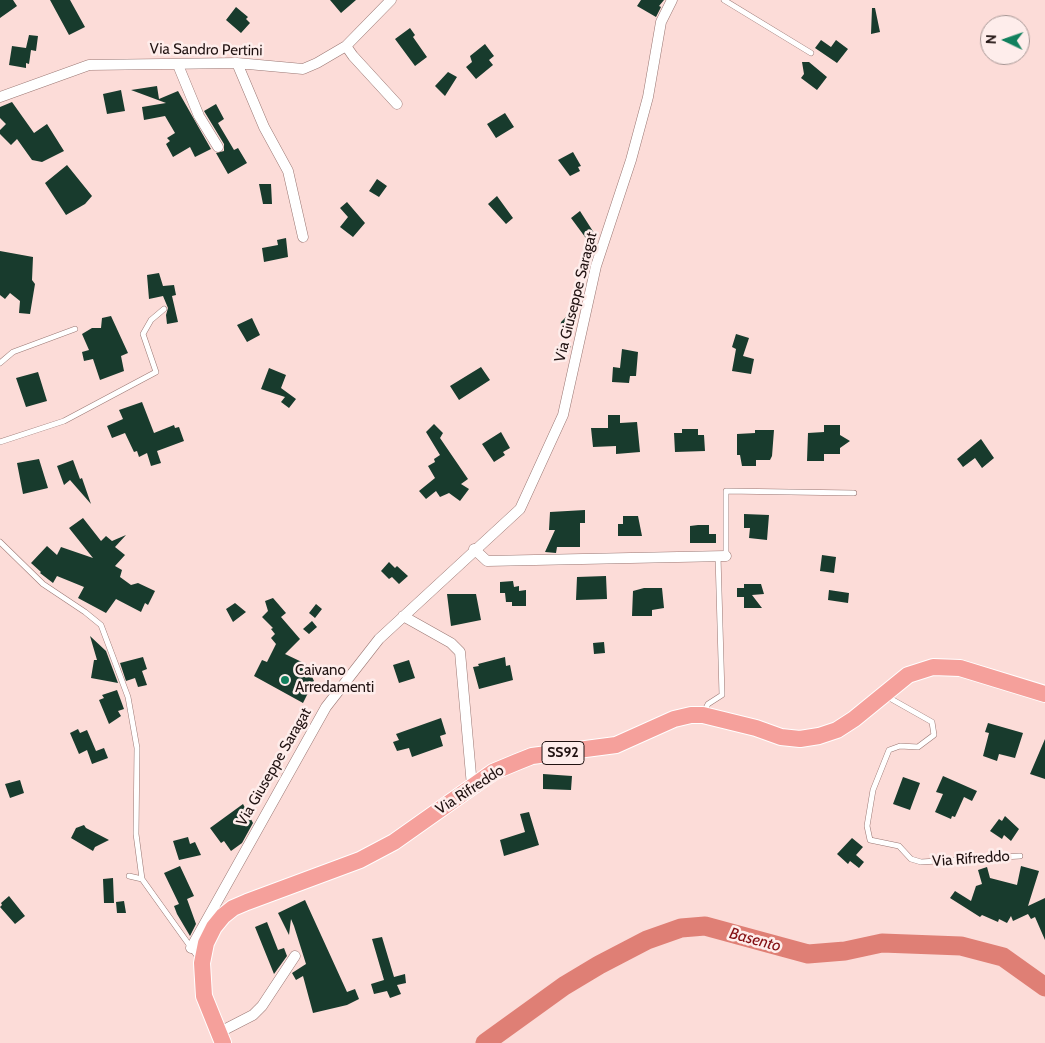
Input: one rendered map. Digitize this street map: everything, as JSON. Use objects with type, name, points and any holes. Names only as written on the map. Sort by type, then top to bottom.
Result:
[{"type":"main road","name":"Via Rifreddo","points":[[221,1038],[204,996],[202,963],[206,943],[214,927],[233,908],[360,860],[394,842],[493,772],[532,756],[616,745],[674,720],[703,714],[756,728],[781,737],[800,739],[819,736],[837,730],[854,719],[908,675],[924,669],[942,666],[960,668],[1045,694]]},
{"type":"street","name":"Via Sandro Pertini","points":[[0,96],[89,65],[237,63],[303,68],[317,64],[346,46],[391,0]]},
{"type":"street","name":"Via Giuseppe Saragat","points":[[191,948],[326,707],[379,639],[474,549],[520,509],[564,414],[596,266],[631,160],[648,97],[662,22],[672,0]]},
{"type":"street","points":[[346,46],[397,104]]},
{"type":"street","points":[[237,63],[264,127],[288,171],[302,237]]},
{"type":"street","points":[[178,65],[199,116],[218,147]]},
{"type":"street","points":[[474,549],[487,560],[722,556]]},
{"type":"street","points":[[403,616],[451,643],[460,652],[472,786]]},
{"type":"street","points":[[221,1038],[253,1015],[262,1006],[295,956]]},
{"type":"lane","points":[[724,0],[811,53]]},
{"type":"lane","points":[[0,442],[64,421],[156,372],[143,334],[151,320],[164,309]]},
{"type":"lane","points":[[0,364],[13,352],[75,329]]},
{"type":"lane","points":[[703,714],[708,704],[722,694],[722,556],[726,491],[854,493]]},
{"type":"lane","points":[[0,542],[43,584],[85,612],[100,625],[128,697],[133,721],[137,748],[136,834],[142,879],[202,963]]},
{"type":"lane","name":"Via Rifreddo","points":[[884,695],[932,722],[934,735],[918,747],[900,746],[889,750],[873,790],[867,826],[870,840],[899,846],[911,859],[921,862],[1020,856]]},
{"type":"lane","points":[[129,876],[142,879]]},
{"type":"building","points":[[0,0],[13,0],[17,6],[0,18]]},
{"type":"building","points":[[50,0],[70,0],[85,27],[69,35]]},
{"type":"building","points":[[330,0],[356,0],[341,13]]},
{"type":"building","points":[[641,0],[664,0],[659,6],[661,7],[656,17],[637,6]]},
{"type":"building","points":[[236,7],[248,17],[246,19],[250,23],[241,33],[226,20]]},
{"type":"building","points":[[872,8],[875,8],[880,32],[871,34]]},
{"type":"building","points":[[410,28],[415,35],[413,37],[427,57],[415,66],[395,39]]},
{"type":"building","points":[[29,35],[38,36],[36,51],[31,50],[29,64],[26,63],[26,68],[9,65],[12,46],[26,48]]},
{"type":"building","points":[[821,40],[831,47],[836,40],[848,49],[837,63],[815,48]]},
{"type":"building","points":[[485,44],[494,56],[489,60],[493,65],[476,79],[466,67],[472,62],[470,56]]},
{"type":"building","points":[[802,62],[809,62],[827,77],[817,90],[801,78],[804,74]]},
{"type":"building","points":[[448,72],[457,77],[445,96],[435,86]]},
{"type":"building","points":[[157,86],[159,99],[178,91],[211,149],[195,157],[190,147],[173,157],[166,144],[170,141],[167,138],[175,133],[165,116],[144,120],[142,107],[166,103],[131,90]]},
{"type":"building","points":[[121,90],[125,111],[107,114],[103,94]]},
{"type":"building","points":[[12,102],[34,133],[47,124],[64,151],[42,162],[32,160],[17,139],[11,145],[0,134],[0,130],[6,124],[0,118],[0,107]]},
{"type":"building","points":[[216,104],[224,119],[218,123],[234,150],[238,148],[247,163],[228,174],[216,153],[224,151],[224,144],[204,111]]},
{"type":"building","points":[[505,113],[514,127],[496,138],[487,124]]},
{"type":"building","points":[[573,152],[581,166],[578,167],[580,171],[570,176],[558,160]]},
{"type":"building","points":[[67,165],[92,196],[85,204],[66,215],[45,183]]},
{"type":"building","points":[[377,179],[387,186],[379,197],[369,191]]},
{"type":"building","points":[[259,184],[271,184],[272,204],[263,204]]},
{"type":"building","points":[[497,196],[513,218],[506,224],[488,204]]},
{"type":"building","points":[[347,202],[365,223],[353,237],[340,227],[348,217],[340,208]]},
{"type":"building","points":[[580,211],[596,236],[588,241],[571,218]]},
{"type":"building","points":[[286,238],[288,257],[264,262],[262,248],[278,245],[277,240]]},
{"type":"building","points":[[0,251],[33,257],[32,280],[35,284],[30,314],[19,313],[20,301],[10,293],[5,299],[0,295]]},
{"type":"building","points":[[159,273],[163,286],[174,285],[176,295],[172,296],[178,322],[167,324],[166,315],[168,308],[163,296],[149,299],[147,275]]},
{"type":"building","points":[[111,316],[128,353],[121,356],[124,371],[100,380],[93,359],[84,361],[82,352],[89,350],[82,334],[92,328],[101,328],[102,318]]},
{"type":"building","points":[[566,317],[574,323],[567,333],[560,332],[561,322]]},
{"type":"building","points":[[252,318],[260,335],[247,342],[237,325]]},
{"type":"building","points":[[736,334],[749,338],[743,356],[754,359],[751,374],[732,371],[736,349],[732,347]]},
{"type":"building","points":[[560,342],[571,346],[568,354],[557,350]]},
{"type":"building","points":[[622,349],[638,352],[636,376],[630,376],[629,383],[612,382],[613,367],[620,368]]},
{"type":"building","points":[[481,367],[490,380],[459,400],[450,386]]},
{"type":"building","points":[[269,368],[286,375],[281,388],[296,399],[289,408],[281,402],[285,397],[261,389]]},
{"type":"building","points":[[38,372],[47,401],[26,407],[16,378]]},
{"type":"building","points":[[142,402],[154,433],[174,425],[175,428],[179,427],[184,441],[157,451],[161,463],[151,466],[147,453],[139,457],[137,451],[134,452],[125,433],[112,438],[107,426],[123,419],[119,410]]},
{"type":"building","points":[[608,415],[620,415],[620,423],[637,422],[640,452],[616,454],[616,446],[593,447],[591,428],[608,428]]},
{"type":"building","points":[[434,424],[443,433],[440,438],[468,479],[461,484],[469,489],[460,501],[449,493],[440,497],[436,491],[426,499],[419,491],[435,478],[428,466],[435,462],[434,459],[440,455],[426,432]]},
{"type":"building","points":[[824,425],[840,425],[840,435],[850,441],[840,448],[840,454],[824,454],[824,461],[807,461],[808,433],[824,432]]},
{"type":"building","points":[[682,429],[698,429],[698,435],[704,435],[705,451],[675,452],[674,433],[682,433]]},
{"type":"building","points":[[755,430],[774,430],[772,456],[770,460],[756,460],[756,466],[742,466],[740,455],[737,455],[737,434],[755,433]]},
{"type":"building","points":[[501,432],[510,448],[503,452],[505,455],[494,462],[482,444]]},
{"type":"building","points":[[981,439],[994,458],[982,468],[975,458],[963,467],[957,459]]},
{"type":"building","points":[[39,459],[48,488],[23,494],[17,463]]},
{"type":"building","points":[[73,460],[80,479],[82,478],[91,504],[70,480],[64,485],[57,466]]},
{"type":"building","points":[[585,510],[585,523],[580,523],[580,547],[557,547],[556,553],[545,552],[555,530],[549,530],[550,512]]},
{"type":"building","points":[[744,514],[769,515],[767,540],[749,538],[750,528],[744,528]]},
{"type":"building","points":[[623,516],[638,516],[642,536],[618,536],[618,524],[623,524]]},
{"type":"building","points":[[83,518],[101,541],[106,536],[112,541],[126,535],[115,547],[125,555],[115,566],[122,570],[120,577],[131,585],[138,583],[155,591],[148,605],[145,603],[141,612],[116,599],[106,613],[78,598],[84,587],[57,576],[53,583],[31,563],[47,546],[57,555],[61,547],[93,558],[69,528]]},
{"type":"building","points":[[709,525],[709,534],[716,534],[716,543],[690,543],[690,526]]},
{"type":"building","points":[[822,555],[836,557],[834,573],[820,571]]},
{"type":"building","points":[[389,562],[395,568],[397,566],[408,576],[399,584],[392,577],[389,579],[381,571]]},
{"type":"building","points":[[606,576],[607,599],[576,600],[577,577]]},
{"type":"building","points":[[513,581],[514,587],[519,586],[519,591],[526,590],[526,606],[512,606],[512,602],[506,602],[505,593],[500,593],[500,582]]},
{"type":"building","points":[[744,584],[761,584],[764,594],[752,595],[762,608],[744,608],[744,597],[737,597],[737,588],[744,588]]},
{"type":"building","points":[[644,588],[662,588],[664,608],[652,610],[652,616],[632,616],[633,591]]},
{"type":"building","points":[[829,590],[849,593],[848,603],[828,600]]},
{"type":"building","points":[[447,594],[476,594],[481,620],[451,626]]},
{"type":"building","points":[[273,598],[286,613],[281,617],[300,639],[285,654],[306,664],[314,681],[303,703],[254,676],[262,660],[267,662],[276,644],[271,638],[275,634],[271,629],[273,628],[262,617],[268,611],[265,601]]},
{"type":"building","points":[[235,603],[246,612],[233,622],[226,609]]},
{"type":"building","points":[[316,604],[322,609],[315,618],[309,613]]},
{"type":"building","points":[[312,621],[317,627],[309,634],[303,629]]},
{"type":"building","points":[[90,636],[106,651],[118,683],[91,678],[94,660],[97,660]]},
{"type":"building","points":[[604,642],[605,653],[594,654],[593,643]]},
{"type":"building","points":[[143,657],[147,669],[142,671],[147,685],[138,687],[135,678],[126,681],[120,663]]},
{"type":"building","points":[[505,657],[506,666],[510,665],[513,680],[479,689],[473,667]]},
{"type":"building","points":[[409,660],[415,678],[399,683],[393,665]]},
{"type":"building","points":[[117,690],[124,709],[118,711],[121,716],[109,724],[99,700],[104,698],[102,695]]},
{"type":"building","points":[[441,718],[446,734],[440,736],[443,746],[412,757],[409,748],[397,751],[393,742],[399,740],[396,734]]},
{"type":"building","points":[[988,723],[1023,733],[1015,758],[999,754],[997,761],[983,756],[989,733],[985,732]]},
{"type":"building","points":[[78,729],[80,733],[87,730],[96,751],[104,748],[108,758],[92,764],[87,750],[79,754],[70,733]]},
{"type":"building","points":[[1045,739],[1045,779],[1030,774]]},
{"type":"building","points":[[543,774],[572,776],[571,790],[543,789]]},
{"type":"building","points":[[943,776],[977,791],[972,801],[964,797],[955,817],[952,816],[951,819],[935,812],[943,794],[936,792]]},
{"type":"building","points":[[903,777],[920,783],[910,810],[893,804]]},
{"type":"building","points":[[20,780],[24,793],[10,798],[5,784]]},
{"type":"building","points":[[243,804],[253,823],[242,843],[231,851],[224,841],[221,843],[210,828]]},
{"type":"building","points":[[529,812],[539,845],[504,856],[500,840],[525,832],[520,814]]},
{"type":"building","points":[[1005,816],[1019,829],[1011,841],[1004,835],[1002,839],[990,831],[999,819],[1002,821]]},
{"type":"building","points":[[84,825],[86,828],[109,840],[95,847],[93,851],[71,838],[76,828]]},
{"type":"building","points":[[188,837],[190,844],[195,842],[201,855],[179,860],[173,841]]},
{"type":"building","points":[[852,838],[863,847],[856,855],[864,862],[859,868],[850,861],[848,864],[837,854]]},
{"type":"building","points":[[180,866],[194,896],[187,899],[196,924],[190,936],[177,914],[174,906],[179,904],[164,873]]},
{"type":"building","points":[[1021,866],[1039,871],[1028,906],[1045,898],[1045,940],[1035,917],[1031,919],[1028,914],[1013,921],[1011,916],[1007,923],[999,919],[998,922],[982,915],[980,917],[950,898],[955,891],[971,901],[976,886],[982,884],[978,870],[987,867],[990,878],[1017,885]]},
{"type":"building","points":[[113,878],[114,903],[104,903],[103,879]]},
{"type":"building","points":[[9,896],[25,916],[15,924],[0,907],[1,903]]},
{"type":"building","points":[[305,900],[347,992],[355,989],[359,999],[347,1005],[313,1013],[303,976],[296,980],[292,973],[306,964],[294,926],[291,919],[289,935],[278,913]]},
{"type":"building","points":[[124,901],[126,913],[117,913],[116,902]]},
{"type":"building","points":[[267,922],[278,950],[284,948],[287,956],[274,974],[255,927]]},
{"type":"building","points":[[382,937],[394,977],[405,974],[406,983],[397,985],[401,994],[390,998],[387,991],[374,994],[371,984],[384,980],[372,939]]},
{"type":"waterway","name":"Basento","points":[[485,1043],[564,986],[599,965],[647,940],[681,928],[705,926],[808,954],[845,951],[882,943],[961,946],[1003,957],[1045,987]]},
{"type":"place","name":"Caivano Arredamenti","points":[[285,680]]}]
